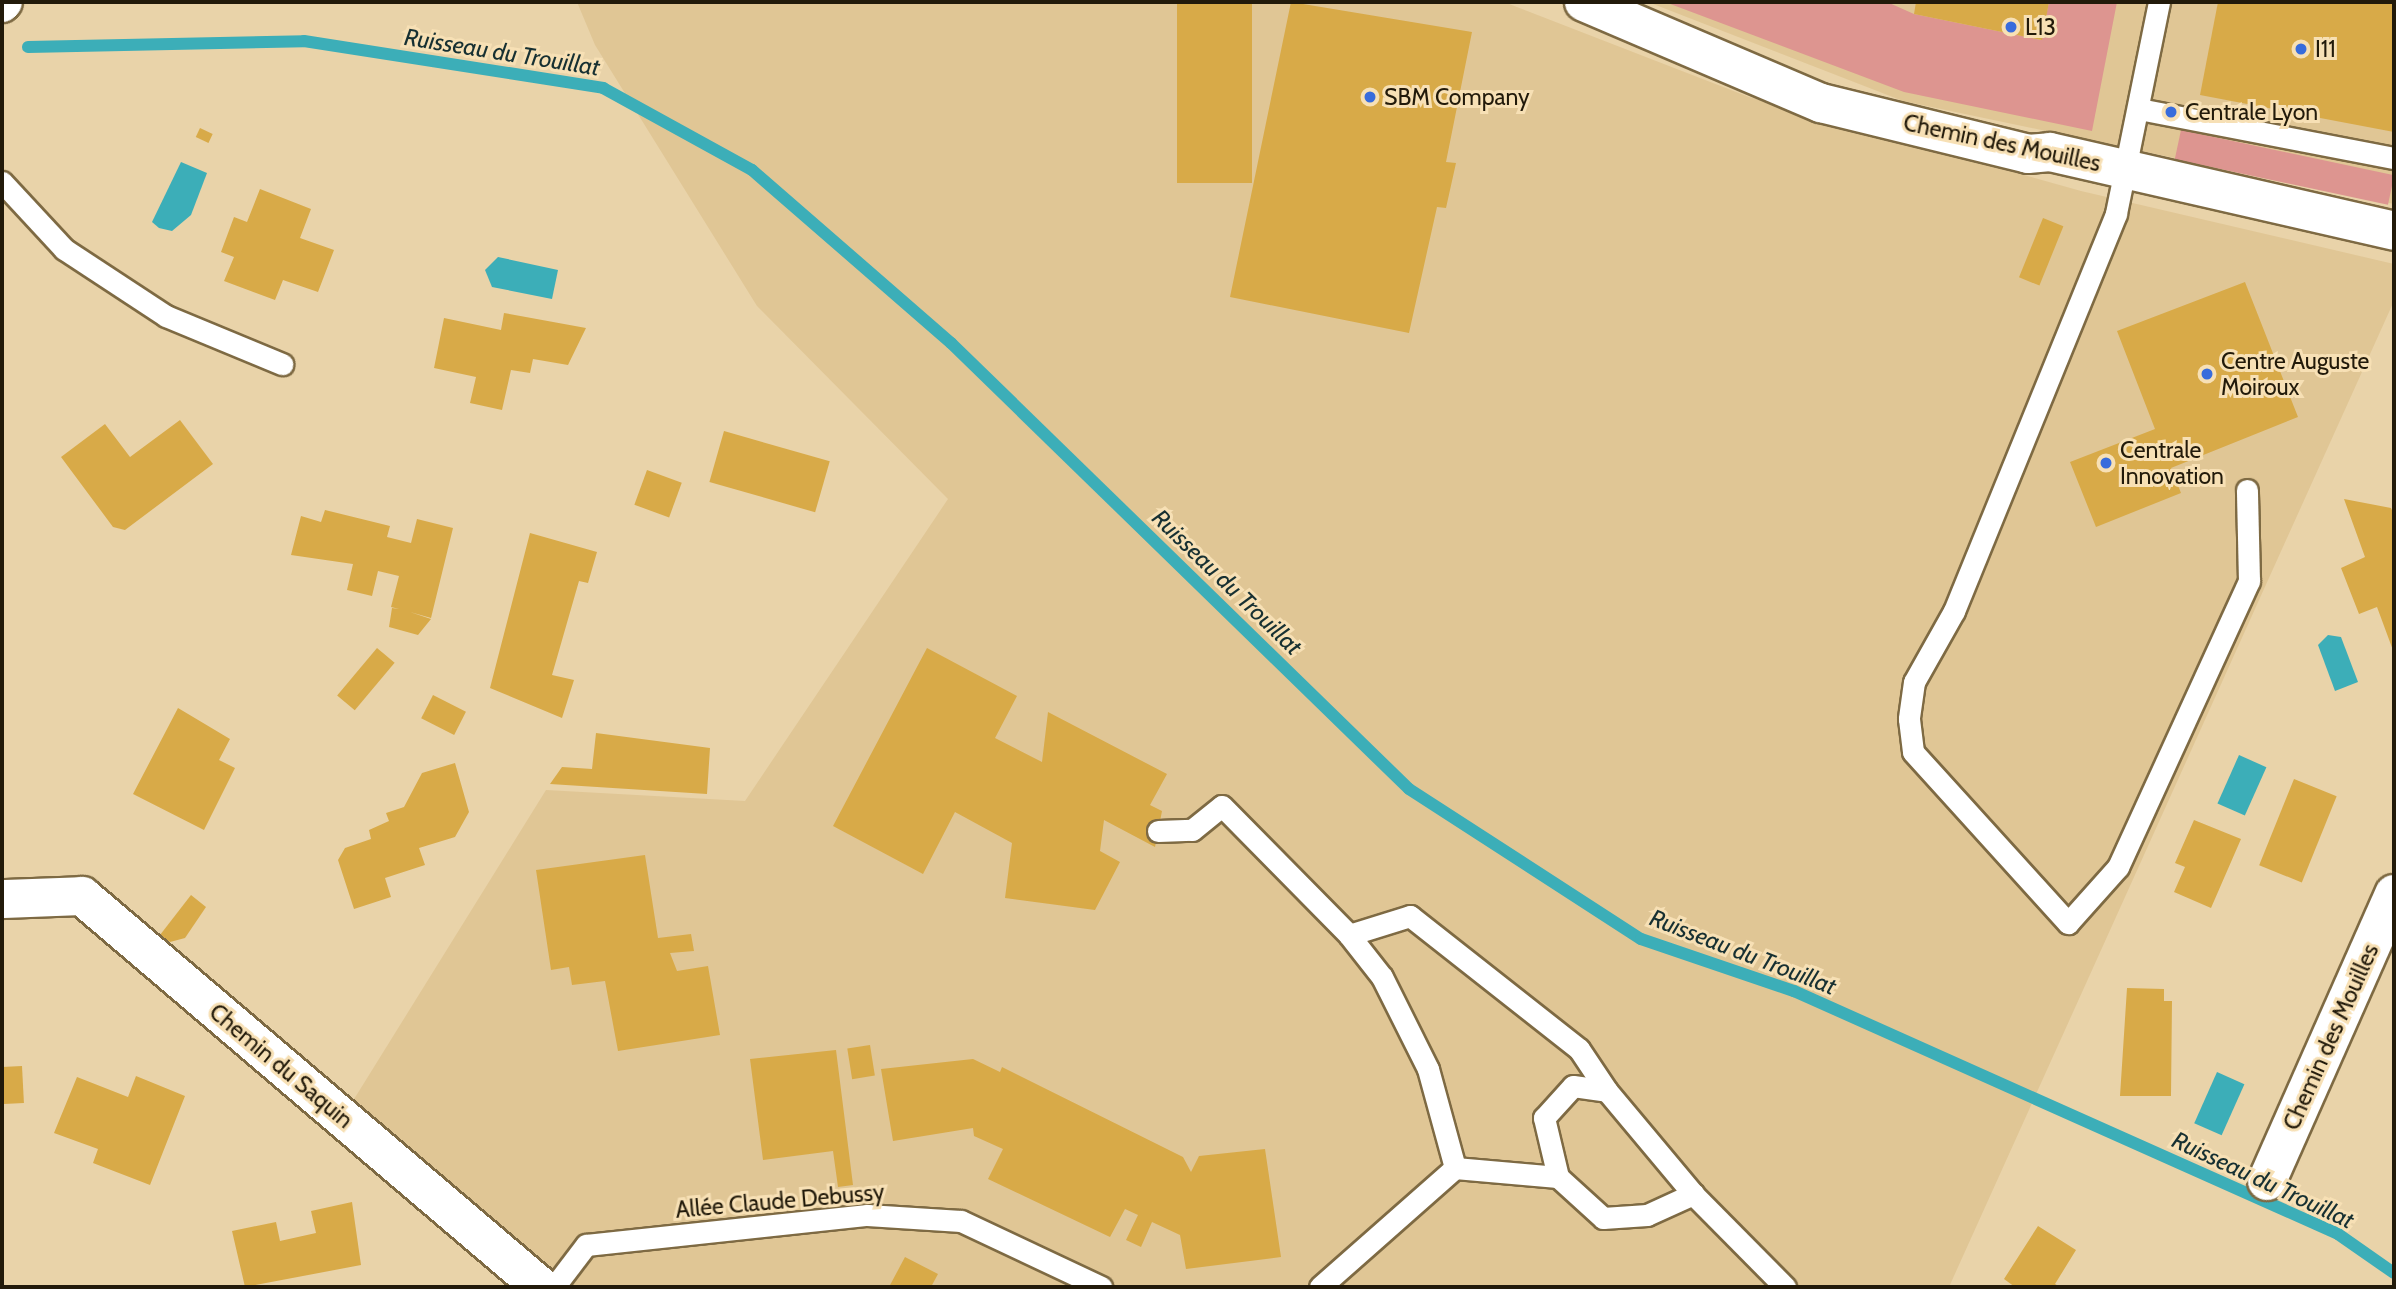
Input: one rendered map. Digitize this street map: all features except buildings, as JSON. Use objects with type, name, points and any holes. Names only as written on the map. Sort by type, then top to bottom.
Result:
[{"type":"street","name":"Chemin des Mouilles","points":[[1584,2],[1821,103],[2028,154],[2050,152],[2394,231]]},
{"type":"street","name":"Chemin des Mouilles","points":[[2267,1181],[2394,894]]},
{"type":"street","name":"Chemin du Saquin","points":[[2,899],[82,896],[541,1287]]},
{"type":"lane","points":[[2158,2],[2128,170],[2079,313],[1954,611],[1914,682],[1909,719],[1913,752],[2068,923],[2118,867],[2249,581],[2247,490]]},
{"type":"lane","points":[[2139,109],[2394,158]]},
{"type":"lane","points":[[2,181],[64,249],[155,309],[282,364]]},
{"type":"lane","points":[[1158,831],[1192,830],[1222,806],[1349,935],[1382,977],[1428,1069],[1455,1168]]},
{"type":"lane","points":[[1349,935],[1410,916],[1579,1049],[1607,1091],[1693,1194],[1786,1287]]},
{"type":"lane","points":[[1607,1091],[1573,1086],[1544,1118],[1558,1177],[1603,1218],[1647,1215],[1693,1194]]},
{"type":"lane","points":[[1320,1287],[1455,1168],[1558,1177]]},
{"type":"lane","name":"Allée Claude Debussy","points":[[554,1287],[586,1245],[867,1216],[961,1221],[1101,1287]]},
{"type":"shaded area","points":[[577,2],[1504,2],[1749,97],[2081,191],[2394,264],[2394,301],[1949,1287],[567,1287],[351,1104],[546,790],[745,801],[948,499],[757,306],[595,45]]},
{"type":"shaded area","name":"Centrale Lyon","points":[[1648,2],[2394,2],[2394,204],[1903,101]]},
{"type":"shaded area","points":[[1665,2],[1887,2],[1914,14],[2041,40],[2049,2],[2117,2],[2092,131],[1904,92]]},
{"type":"shaded area","points":[[2181,130],[2394,175],[2388,205],[2175,159]]},
{"type":"water","points":[[181,162],[207,173],[191,215],[172,231],[159,228],[152,222]]},
{"type":"water","points":[[498,257],[558,270],[552,299],[492,287],[485,270]]},
{"type":"water","points":[[2328,635],[2341,637],[2358,682],[2335,691],[2318,645]]},
{"type":"water","points":[[2239,755],[2266,767],[2245,816],[2217,803]]},
{"type":"water","points":[[2217,1072],[2244,1084],[2222,1135],[2194,1123]]},
{"type":"waterway","name":"Ruisseau du Trouillat","points":[[28,47],[304,41],[603,88],[752,170],[951,343],[1409,789],[1641,939],[1794,991],[2338,1234],[2394,1273]]},
{"type":"place","name":"L13","points":[[2011,27]]},
{"type":"place","name":"I11","points":[[2301,49]]},
{"type":"place","name":"SBM Company","points":[[1370,97]]},
{"type":"place","name":"Centrale Lyon","points":[[2171,112]]},
{"type":"place","name":"Centre Auguste Moiroux","points":[[2207,374]]},
{"type":"place","name":"Centrale Innovation","points":[[2106,463]]}]
